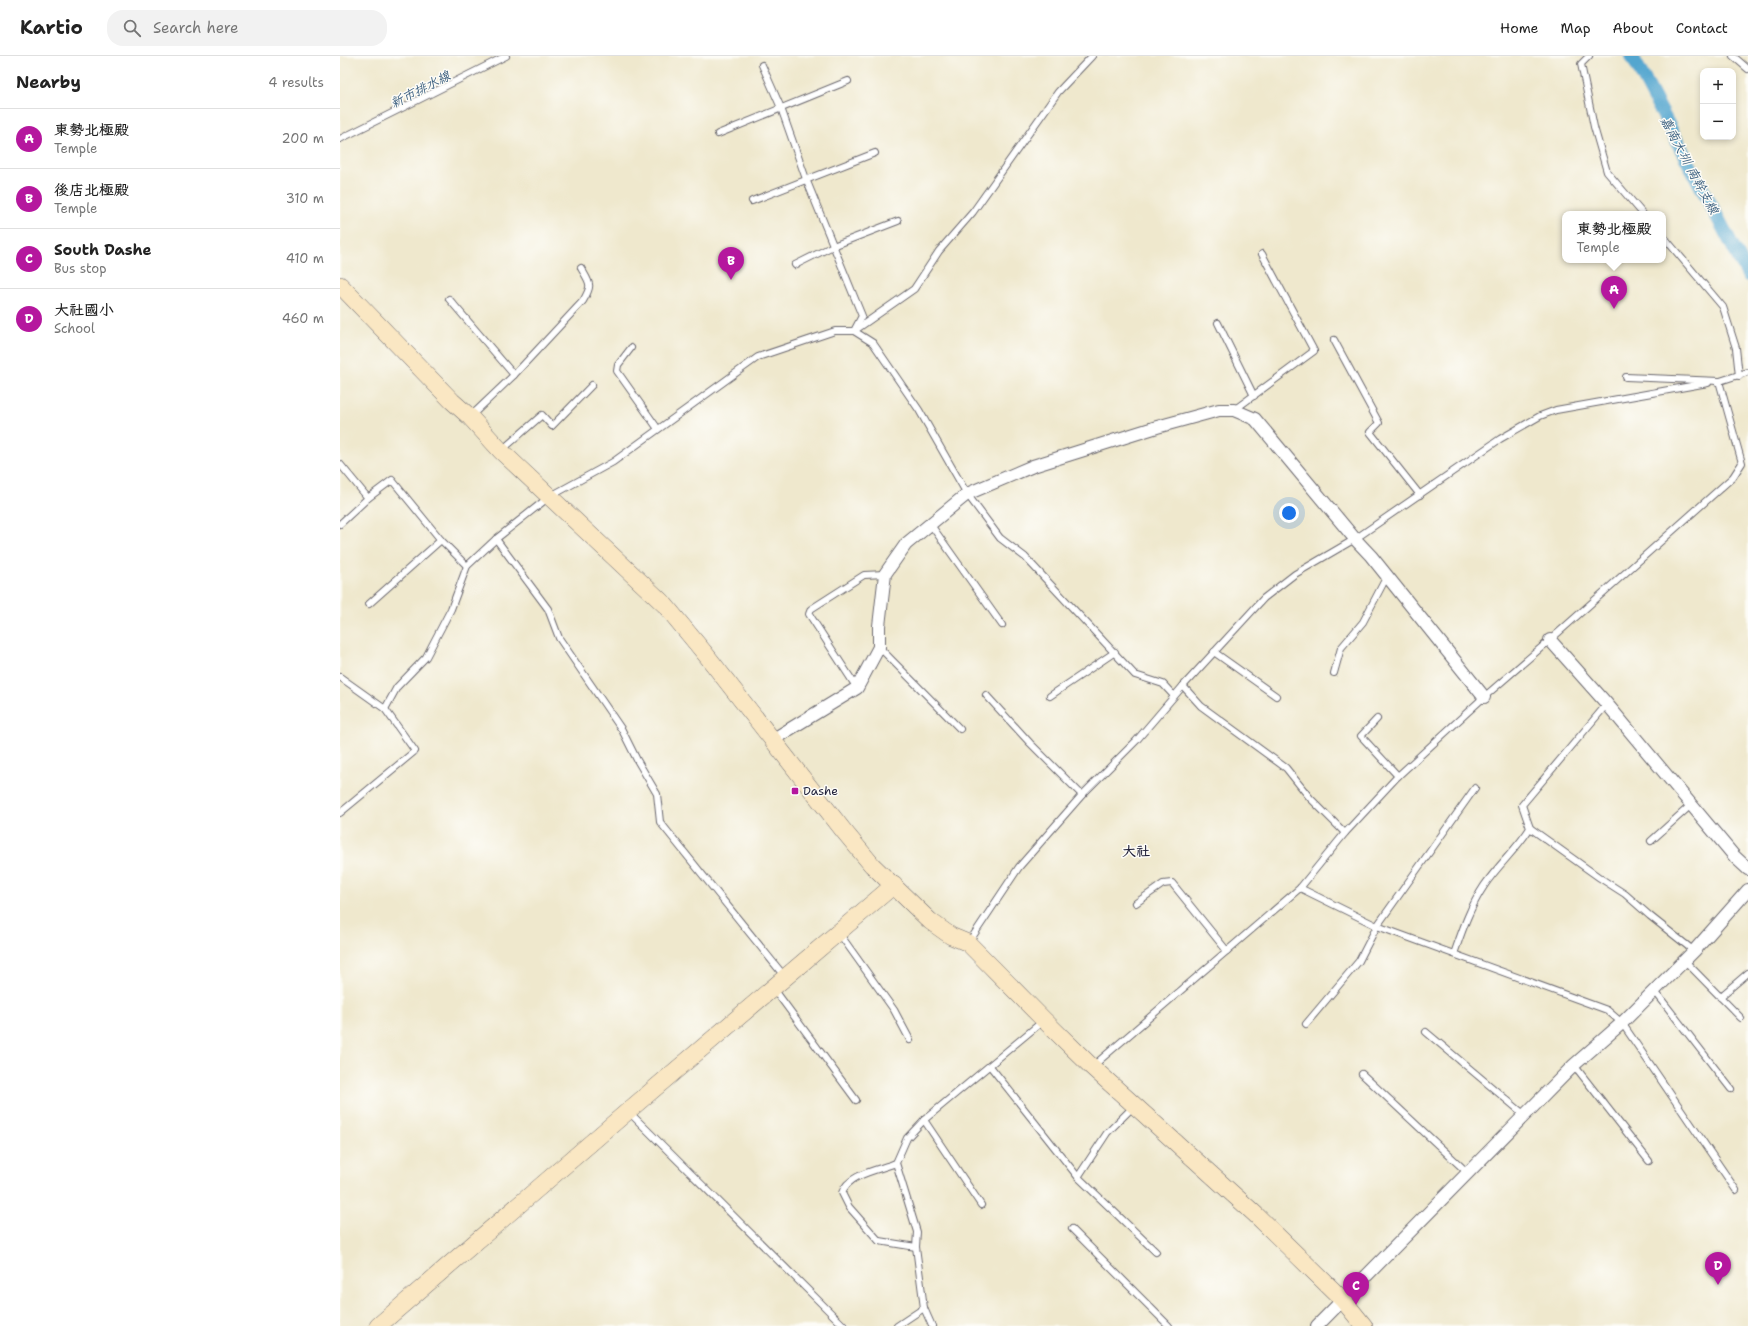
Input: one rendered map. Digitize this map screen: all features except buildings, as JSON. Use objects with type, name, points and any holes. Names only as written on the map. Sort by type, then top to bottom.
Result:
[{"type":"street","points":[[340,285],[452,401],[470,417],[501,451],[665,605],[842,830],[872,865],[934,924],[951,936],[968,943],[1092,1067],[1255,1214],[1343,1300],[1364,1326]]},
{"type":"street","points":[[772,740],[857,688],[879,647],[878,626],[885,574],[906,544],[967,494],[1033,466],[1093,446],[1219,410],[1234,410],[1255,419],[1387,576],[1484,697]]},
{"type":"street","points":[[1550,640],[1607,704],[1735,857],[1748,869]]},
{"type":"street","points":[[378,1326],[894,885]]},
{"type":"street","points":[[1317,1326],[1469,1174],[1574,1065],[1622,1023],[1694,950],[1748,890]]},
{"type":"lane","points":[[340,139],[506,56]]},
{"type":"lane","points":[[854,331],[914,289],[939,251],[973,212],[1058,92],[1092,56]]},
{"type":"lane","points":[[1589,56],[1581,64],[1582,71],[1594,128],[1606,172],[1640,211]]},
{"type":"lane","points":[[1733,56],[1748,70]]},
{"type":"lane","points":[[762,65],[781,108],[806,179],[862,316],[854,331]]},
{"type":"lane","points":[[718,134],[848,81]]},
{"type":"lane","points":[[752,201],[875,153]]},
{"type":"lane","points":[[795,265],[833,246],[898,221]]},
{"type":"lane","points":[[1666,240],[1723,307],[1736,348],[1739,376]]},
{"type":"lane","points":[[1234,410],[1314,350],[1262,254]]},
{"type":"lane","points":[[470,417],[514,375],[583,301],[590,290],[589,282],[581,268]]},
{"type":"lane","points":[[449,299],[514,375]]},
{"type":"lane","points":[[1218,323],[1254,396]]},
{"type":"lane","points":[[385,709],[397,687],[426,657],[452,609],[467,566],[496,539],[550,496],[613,462],[758,357],[836,331],[854,331],[873,343],[919,410],[967,494],[1000,538],[1025,557],[1135,675],[1163,684],[1174,696]]},
{"type":"lane","points":[[1334,340],[1379,423],[1370,432],[1420,495]]},
{"type":"lane","points":[[631,348],[618,365],[618,371],[658,429]]},
{"type":"lane","points":[[968,943],[1019,867],[1082,795],[1136,741],[1174,696],[1264,598],[1295,574],[1355,539],[1500,440],[1540,416],[1556,410],[1720,381],[1748,372]]},
{"type":"lane","points":[[1626,377],[1720,381]]},
{"type":"lane","points":[[1092,1067],[1300,888],[1345,833],[1398,776],[1484,697],[1734,477],[1742,463],[1720,381]]},
{"type":"lane","points":[[501,451],[542,415],[552,426],[592,385]]},
{"type":"lane","points":[[340,464],[368,498]]},
{"type":"lane","points":[[340,524],[368,498],[392,480],[441,540],[467,566]]},
{"type":"lane","points":[[931,525],[1002,625]]},
{"type":"lane","points":[[496,539],[548,609],[559,638],[622,730],[637,760],[657,794],[660,822],[779,982],[856,1100]]},
{"type":"lane","points":[[369,604],[441,540]]},
{"type":"lane","points":[[857,688],[809,614],[810,609],[864,575],[885,574]]},
{"type":"lane","points":[[1334,673],[1340,648],[1363,622],[1387,576]]},
{"type":"lane","points":[[879,647],[960,729]]},
{"type":"lane","points":[[1050,696],[1115,652]]},
{"type":"lane","points":[[1214,652],[1276,696]]},
{"type":"lane","points":[[340,677],[385,709],[415,751],[340,813]]},
{"type":"lane","points":[[1183,686],[1201,706],[1286,768],[1310,798],[1345,833]]},
{"type":"lane","points":[[986,695],[1030,743],[1082,795]]},
{"type":"lane","points":[[1607,704],[1522,805],[1530,828],[1625,894],[1650,916],[1694,950]]},
{"type":"lane","points":[[1377,719],[1361,736],[1398,776]]},
{"type":"lane","points":[[1306,1024],[1359,961],[1377,926],[1474,788]]},
{"type":"lane","points":[[1651,841],[1691,804]]},
{"type":"lane","points":[[1454,954],[1468,916],[1484,886],[1523,839],[1530,828]]},
{"type":"lane","points":[[1136,903],[1163,884],[1172,883],[1227,951]]},
{"type":"lane","points":[[1300,888],[1377,926],[1607,1010],[1622,1023],[1736,1190]]},
{"type":"lane","points":[[839,933],[894,1010],[910,1040]]},
{"type":"lane","points":[[1684,960],[1741,1018]]},
{"type":"lane","points":[[1720,997],[1748,973]]},
{"type":"lane","points":[[1654,990],[1731,1089]]},
{"type":"lane","points":[[932,1326],[924,1308],[916,1247],[917,1232],[896,1163],[907,1138],[924,1120],[1044,1020]]},
{"type":"lane","points":[[1426,1032],[1526,1116]]},
{"type":"lane","points":[[1574,1065],[1649,1162]]},
{"type":"lane","points":[[990,1066],[1078,1176],[1156,1252]]},
{"type":"lane","points":[[1362,1074],[1469,1174]]},
{"type":"lane","points":[[1078,1176],[1107,1133],[1134,1106]]},
{"type":"lane","points":[[628,1111],[844,1326]]},
{"type":"lane","points":[[924,1120],[980,1205]]},
{"type":"lane","points":[[896,1163],[854,1178],[844,1186],[842,1193],[849,1207],[879,1241],[916,1247]]},
{"type":"lane","points":[[1072,1229],[1169,1326]]},
{"type":"lane","points":[[897,1326],[924,1308]]},
{"type":"waterway","name":"嘉南大圳 南幹支線","points":[[1632,56],[1748,275]]},
{"type":"place","name":"後店北極殿","points":[[731,280]]},
{"type":"place","name":"東勢北極殿","points":[[1614,309]]},
{"type":"place","name":"Dashe","points":[[795,791]]},
{"type":"place","name":"大社國小","points":[[1718,1285]]},
{"type":"place","name":"South Dashe","points":[[1356,1305]]},
{"type":"district","name":"大社","points":[[1136,851]]},
{"type":"water label","name":"新市排水線","points":[[420,89]]}]
